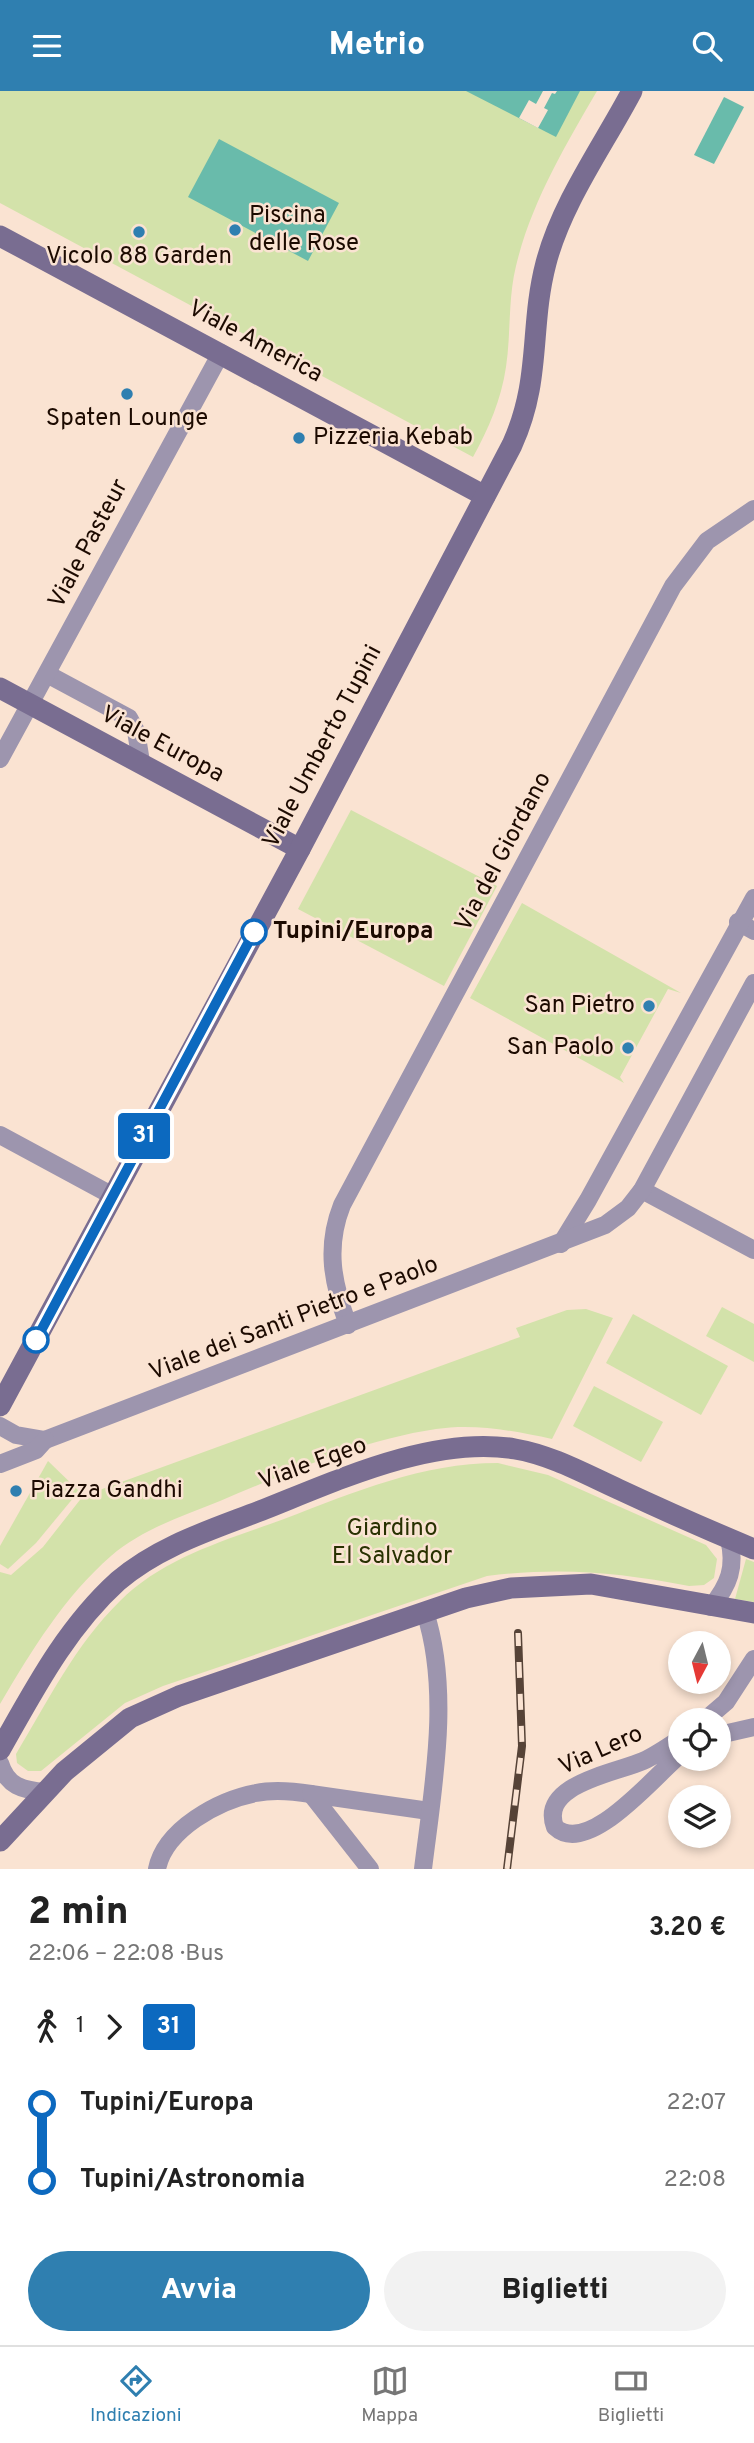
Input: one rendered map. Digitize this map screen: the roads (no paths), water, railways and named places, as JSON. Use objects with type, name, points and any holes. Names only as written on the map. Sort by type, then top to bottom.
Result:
[{"type":"street","name":"Viale Umberto Tupini","points":[[0,1406],[299,849],[519,430],[530,396],[539,295],[551,246],[632,91]]},
{"type":"street","name":"Viale America","points":[[0,236],[485,496]]},
{"type":"street","name":"Viale Pasteur","points":[[0,759],[221,353]]},
{"type":"street","name":"Via del Giordano","points":[[348,1325],[334,1284],[331,1262],[334,1227],[347,1194],[673,586],[707,541],[754,509]]},
{"type":"street","points":[[47,674],[129,718],[135,728],[141,762]]},
{"type":"street","name":"Viale Europa","points":[[0,688],[299,849]]},
{"type":"street","points":[[561,1244],[746,927],[754,898]]},
{"type":"street","name":"Viale dei Santi Pietro e Paolo","points":[[45,1440],[561,1244],[611,1221],[642,1190],[754,983]]},
{"type":"street","points":[[0,1135],[113,1195]]},
{"type":"street","points":[[642,1190],[754,1250]]},
{"type":"street","points":[[0,1426],[16,1435],[45,1440],[41,1448],[0,1464]]},
{"type":"street","name":"Viale Egeo","points":[[0,1750],[64,1643],[101,1598],[133,1569],[174,1545],[233,1521],[412,1458],[470,1447],[527,1452],[569,1467],[754,1549]]},
{"type":"street","points":[[712,1607],[725,1589],[731,1573],[729,1539]]},
{"type":"street","points":[[0,1840],[44,1791],[104,1737],[145,1711],[425,1612],[499,1591],[576,1584],[625,1588],[712,1607],[754,1613]]},
{"type":"street","points":[[423,1869],[436,1737],[437,1671],[432,1635],[425,1612]]},
{"type":"street","points":[[718,1708],[730,1697],[754,1659]]},
{"type":"street","points":[[731,1732],[754,1727]]},
{"type":"street","name":"Via Lero","points":[[668,1746],[643,1761],[581,1783],[563,1794],[555,1807],[555,1827],[564,1834],[575,1836],[594,1830],[668,1765]]},
{"type":"street","points":[[0,1763],[4,1775],[15,1786],[44,1791]]},
{"type":"street","points":[[157,1869],[162,1853],[173,1838],[194,1822],[230,1802],[265,1792],[311,1794],[429,1811]]},
{"type":"street","points":[[311,1794],[370,1869]]},
{"type":"water","points":[[466,91],[580,91],[556,137]]},
{"type":"water","points":[[724,97],[744,107],[714,164],[694,155]]},
{"type":"water","points":[[219,139],[339,203],[308,261],[188,197]]},
{"type":"railway","points":[[507,1869],[522,1746],[518,1633]]},
{"type":"place","name":"Piscina delle Rose","points":[[235,230]]},
{"type":"place","name":"Vicolo 88 Garden","points":[[139,232]]},
{"type":"place","name":"Spaten Lounge","points":[[127,394]]},
{"type":"place","name":"Pizzeria Kebab","points":[[299,438]]},
{"type":"place","name":"Tupini/Europa","points":[[254,932]]},
{"type":"place","name":"San Pietro","points":[[649,1006]]},
{"type":"place","name":"San Paolo","points":[[628,1048]]},
{"type":"place","name":"Piazza Gandhi","points":[[16,1491]]},
{"type":"park label","name":"Giardino El Salvador","points":[[392,1543]]}]
